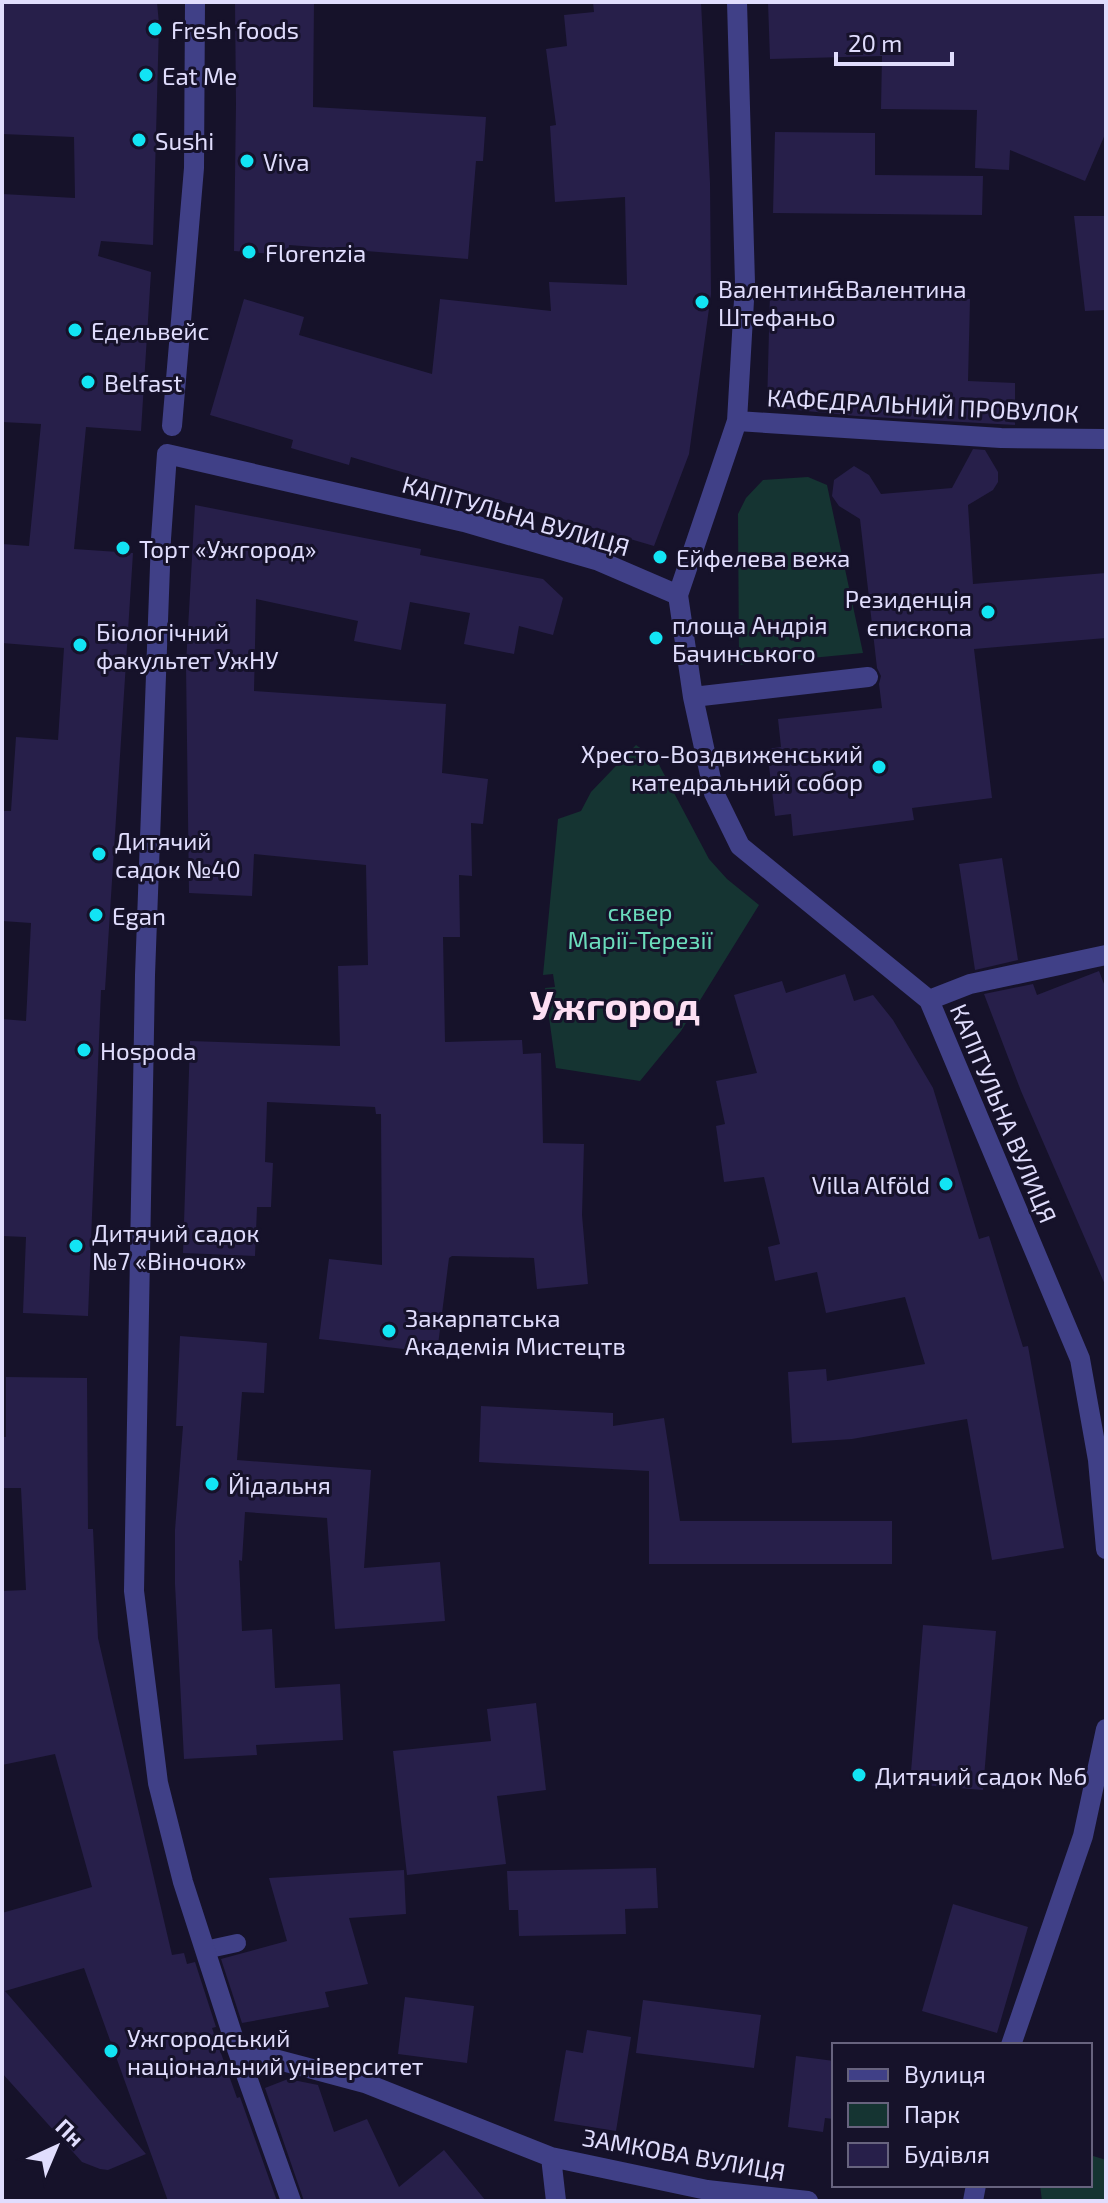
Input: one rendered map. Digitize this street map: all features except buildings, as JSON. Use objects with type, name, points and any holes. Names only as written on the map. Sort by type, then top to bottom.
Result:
[{"type":"street","points":[[172,426],[194,168],[195,2]]},
{"type":"street","points":[[678,595],[737,421],[745,283],[737,2]]},
{"type":"street","name":"КАФЕДРАЛЬНИЙ ПРОВУЛОК","points":[[737,421],[1001,438],[1106,439]]},
{"type":"street","name":"КАПІТУЛЬНА ВУЛИЦЯ","points":[[205,1950],[183,1882],[158,1783],[134,1591],[145,975],[161,539],[167,454],[464,522],[599,561],[678,595],[693,697],[714,793],[740,846],[929,1000],[1080,1359],[1098,1460],[1106,1549]]},
{"type":"street","points":[[693,697],[868,677]]},
{"type":"street","points":[[929,1000],[970,984],[1106,955]]},
{"type":"street","points":[[1012,2043],[1083,1836],[1106,1729]]},
{"type":"street","points":[[205,1950],[291,2201]]},
{"type":"street","name":"ЗАМКОВА ВУЛИЦЯ","points":[[237,2049],[365,2083],[551,2157],[707,2190],[808,2201]]},
{"type":"street","name":"ЗАМКОВА ВУЛИЦЯ","points":[[551,2157],[556,2201]]},
{"type":"lane","points":[[205,1950],[237,1943]]},
{"type":"green space","points":[[808,477],[827,485],[863,653],[739,665],[738,514],[746,498],[763,480]]},
{"type":"green space","name":"сквер Марії-Терезії","points":[[636,745],[656,759],[709,859],[727,879],[759,905],[681,1031],[640,1081],[556,1068],[545,988],[555,987],[553,974],[543,975],[558,819],[581,811],[591,792]]},
{"type":"green space","points":[[1092,2156],[1106,2160],[1106,2201],[1042,2201],[1040,2187],[1092,2187]]},
{"type":"place","name":"Fresh foods","points":[[155,29]]},
{"type":"place","name":"Eat Me","points":[[146,75]]},
{"type":"place","name":"Sushi","points":[[139,140]]},
{"type":"place","name":"Viva","points":[[247,161]]},
{"type":"place","name":"Florenzia","points":[[249,252]]},
{"type":"place","name":"Валентин&Валентина Штефаньо","points":[[702,302]]},
{"type":"place","name":"Едельвейс","points":[[75,330]]},
{"type":"place","name":"Belfast","points":[[88,382]]},
{"type":"place","name":"Торт «Ужгород»","points":[[123,548]]},
{"type":"place","name":"Ейфелева вежа","points":[[660,557]]},
{"type":"place","name":"Резиденція єпископа","points":[[988,612]]},
{"type":"place","name":"площа Андрія Бачинського","points":[[656,638]]},
{"type":"place","name":"Біологічний факультет УжНУ","points":[[80,645]]},
{"type":"place","name":"Хресто-Воздвиженський катедральний собор","points":[[879,767]]},
{"type":"place","name":"Дитячий садок №40","points":[[99,854]]},
{"type":"place","name":"Egan","points":[[96,915]]},
{"type":"place","name":"Hospoda","points":[[84,1050]]},
{"type":"place","name":"Villa Alföld","points":[[946,1184]]},
{"type":"place","name":"Дитячий садок №7 «Віночок»","points":[[76,1246]]},
{"type":"place","name":"Закарпатська Академія Мистецтв","points":[[389,1331]]},
{"type":"place","name":"Йідальня","points":[[212,1484]]},
{"type":"place","name":"Дитячий садок №6","points":[[859,1775]]},
{"type":"place","name":"Ужгородський національний університет","points":[[111,2051]]},
{"type":"district","name":"Ужгород","points":[[615,1004]]}]
